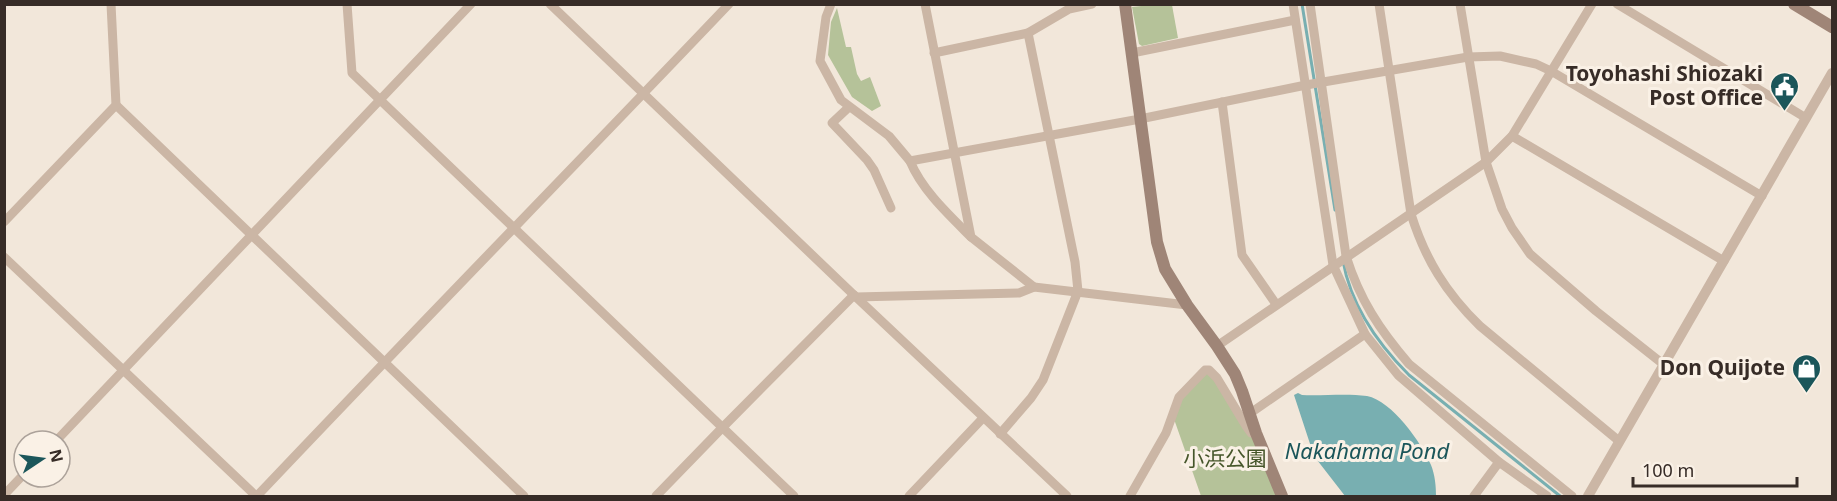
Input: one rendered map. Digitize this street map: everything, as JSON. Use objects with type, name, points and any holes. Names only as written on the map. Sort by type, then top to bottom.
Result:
[{"type":"main road","points":[[1125,4],[1157,242],[1165,269],[1235,374],[1282,496]]},
{"type":"main road","points":[[1794,4],[1833,27]]},
{"type":"street","points":[[111,4],[116,105],[524,496]]},
{"type":"street","points":[[347,4],[352,74],[795,496]]},
{"type":"street","points":[[67,429],[471,4]]},
{"type":"street","points":[[550,4],[1067,496]]},
{"type":"street","points":[[4,257],[257,496],[729,4]]},
{"type":"street","points":[[831,4],[826,17],[820,61],[842,100],[889,136],[910,161],[926,188],[971,237],[1034,287]]},
{"type":"street","points":[[925,4],[971,237]]},
{"type":"street","points":[[934,53],[1028,33],[1068,7],[1092,4]]},
{"type":"street","points":[[1293,4],[1333,265],[1365,334],[1398,375],[1499,462],[1547,496]]},
{"type":"street","points":[[1310,4],[1346,256],[1366,307],[1390,342],[1409,364],[1572,496]]},
{"type":"street","points":[[1379,4],[1411,214],[1422,246],[1436,273],[1467,313],[1620,441]]},
{"type":"street","points":[[1460,4],[1486,162],[1502,209],[1530,254],[1596,311],[1663,364]]},
{"type":"street","points":[[1217,346],[1486,162],[1512,136],[1592,4]]},
{"type":"street","points":[[1617,4],[1806,118]]},
{"type":"street","points":[[1132,53],[1295,20]]},
{"type":"street","points":[[1000,434],[1031,398],[1042,380],[1078,291],[1075,262],[1028,33]]},
{"type":"street","points":[[910,161],[1140,119],[1306,85],[1468,57],[1500,56],[1536,64],[1551,71],[1762,196]]},
{"type":"street","points":[[1588,496],[1833,73]]},
{"type":"street","points":[[1222,102],[1242,255],[1276,304]]},
{"type":"street","points":[[4,222],[116,105]]},
{"type":"street","points":[[849,107],[831,123],[867,160],[891,208]]},
{"type":"street","points":[[1512,136],[1724,261]]},
{"type":"street","points":[[656,496],[855,296],[1019,293],[1034,287],[1187,305]]},
{"type":"street","points":[[1249,414],[1365,334]]},
{"type":"street","points":[[1130,496],[1166,433],[1179,397],[1204,370],[1209,370],[1218,378],[1246,426],[1251,433],[1256,433]]},
{"type":"street","points":[[909,496],[983,418]]},
{"type":"street","points":[[1474,496],[1499,462]]},
{"type":"green space","points":[[1172,5],[1178,38],[1142,46],[1139,44],[1132,7]]},
{"type":"green space","points":[[837,8],[846,47],[851,47],[857,74],[861,81],[870,77],[881,106],[872,111],[852,97],[828,55],[831,22]]},
{"type":"green space","name":"小浜公園","points":[[1205,373],[1209,373],[1253,437],[1277,496],[1201,496],[1174,419],[1182,397]]},
{"type":"water","name":"Nakahama Pond","points":[[1298,393],[1302,395],[1367,396],[1377,399],[1396,414],[1413,434],[1431,465],[1436,496],[1345,496],[1314,456],[1294,395]]},
{"type":"waterway","points":[[1302,4],[1335,210]]},
{"type":"waterway","points":[[1343,261],[1359,308],[1376,337],[1397,363],[1560,496]]},
{"type":"place","name":"Toyohashi Shiozaki Post Office","points":[[1784,112]]},
{"type":"place","name":"Don Quijote","points":[[1806,394]]}]
